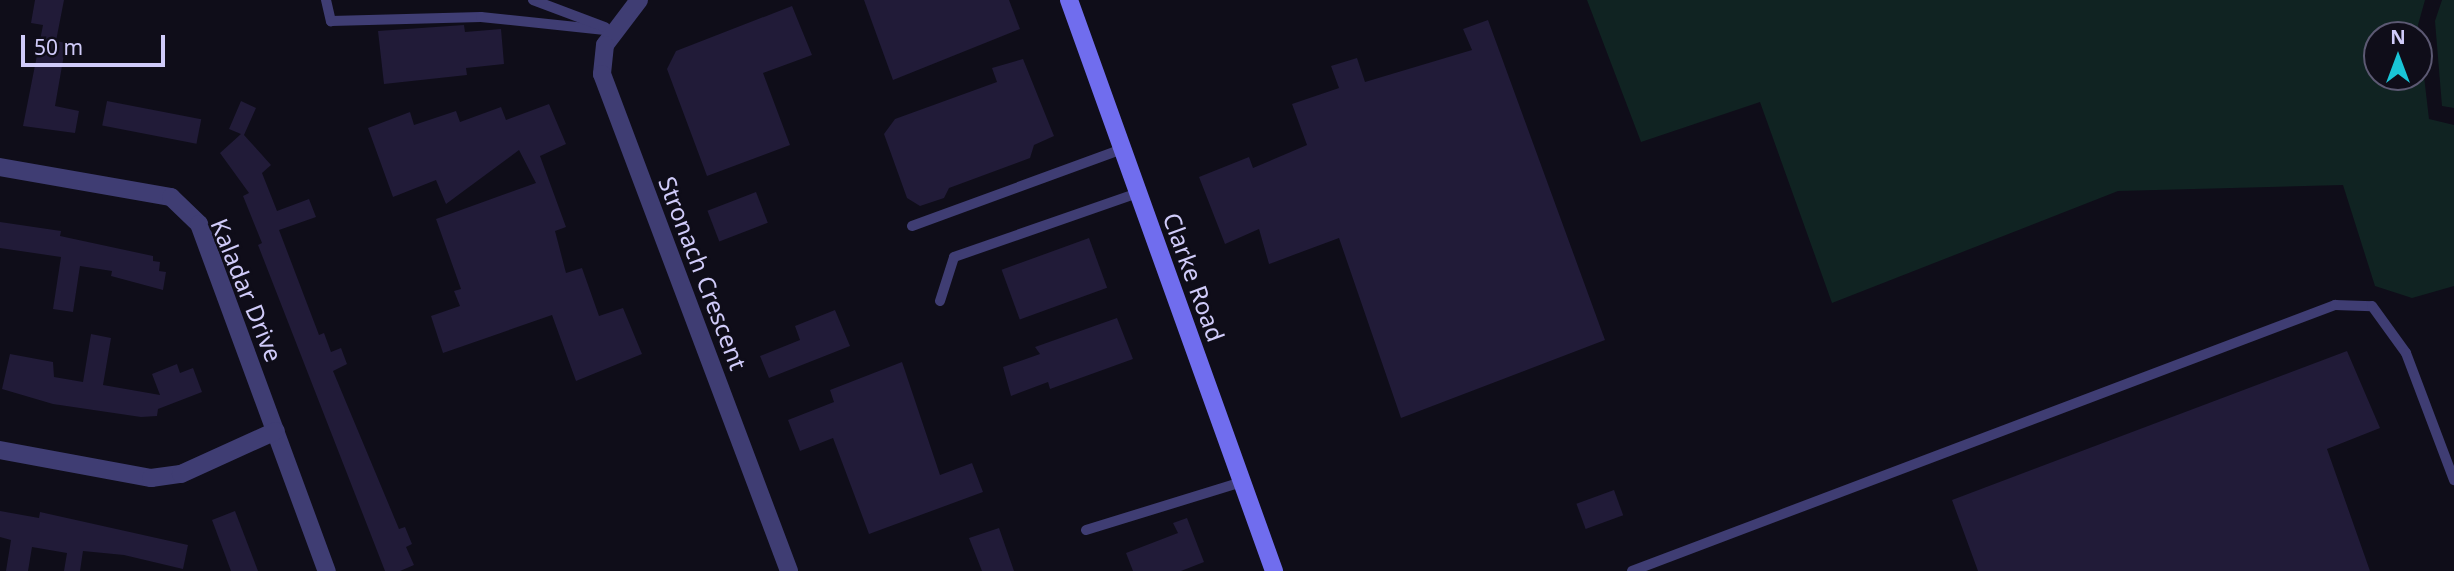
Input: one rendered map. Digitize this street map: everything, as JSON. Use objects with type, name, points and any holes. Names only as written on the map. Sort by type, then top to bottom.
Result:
[{"type":"main road","name":"Clarke Road","points":[[1069,0],[1274,571]]},
{"type":"street","name":"Stronach Crescent","points":[[639,0],[605,44],[602,74],[789,571]]},
{"type":"street","name":"Kaladar Drive","points":[[0,167],[172,197],[199,224],[327,571]]},
{"type":"street","points":[[0,450],[151,478],[181,474],[276,431]]},
{"type":"lane","points":[[326,0],[331,21],[481,17],[614,31]]},
{"type":"lane","points":[[533,0],[614,31]]},
{"type":"lane","points":[[912,226],[1122,149]]},
{"type":"lane","points":[[940,301],[954,257],[1138,193]]},
{"type":"lane","points":[[1632,571],[2335,305],[2372,306],[2400,345],[2454,481]]},
{"type":"lane","points":[[1086,530],[1242,482]]},
{"type":"green space","points":[[1587,0],[2425,0],[2419,21],[2363,21],[2363,91],[2426,91],[2429,119],[2454,125],[2454,286],[2412,298],[2375,286],[2343,185],[2118,191],[1832,303],[1760,102],[1641,142]]},
{"type":"green space","points":[[2442,0],[2454,0],[2454,108],[2442,106],[2435,21]]},
{"type":"building","points":[[35,0],[64,0],[56,41],[66,43],[55,106],[79,111],[75,133],[23,126],[43,25],[31,23]]},
{"type":"building","points":[[864,0],[1009,0],[1020,29],[893,80]]},
{"type":"building","points":[[792,6],[812,55],[763,73],[790,145],[707,176],[667,69],[676,51]]},
{"type":"building","points":[[1488,20],[1605,340],[1401,418],[1339,238],[1269,264],[1259,229],[1225,244],[1199,177],[1249,157],[1253,168],[1307,145],[1292,104],[1339,88],[1331,66],[1357,58],[1365,82],[1472,50],[1463,29]]},
{"type":"building","points":[[464,25],[465,32],[501,29],[504,64],[466,68],[467,75],[384,84],[378,31]]},
{"type":"building","points":[[1023,59],[1054,136],[1034,145],[1030,158],[949,188],[944,198],[920,206],[907,198],[884,134],[895,119],[997,82],[992,68]]},
{"type":"building","points":[[107,101],[201,119],[196,144],[102,126]]},
{"type":"building","points":[[241,101],[256,108],[244,135],[271,165],[262,173],[277,211],[309,199],[316,217],[279,230],[319,335],[324,333],[331,352],[341,348],[347,364],[333,371],[399,529],[405,527],[412,544],[406,547],[414,565],[400,571],[385,571],[258,245],[262,243],[243,196],[249,193],[220,153],[241,134],[229,129]]},
{"type":"building","points":[[549,104],[566,144],[540,156],[566,227],[555,231],[566,273],[582,268],[599,316],[623,308],[642,354],[576,381],[552,315],[443,353],[431,316],[460,306],[454,291],[461,289],[436,219],[536,183],[519,150],[446,204],[436,180],[393,197],[368,128],[410,112],[414,125],[456,111],[460,122],[501,107],[506,120]]},
{"type":"building","points":[[756,192],[768,223],[719,241],[707,211]]},
{"type":"building","points":[[0,222],[61,231],[60,236],[153,256],[153,261],[160,262],[159,271],[166,272],[163,290],[111,276],[112,271],[80,266],[73,312],[53,309],[61,257],[0,248]]},
{"type":"building","points":[[1089,238],[1107,288],[1020,320],[1002,270]]},
{"type":"building","points":[[835,310],[850,346],[769,378],[760,356],[800,340],[795,326]]},
{"type":"building","points":[[1117,318],[1133,359],[1050,389],[1048,382],[1011,396],[1003,367],[1040,354],[1035,347]]},
{"type":"building","points":[[91,334],[111,338],[103,385],[160,395],[152,374],[177,364],[180,373],[193,368],[202,392],[158,409],[157,416],[141,417],[53,404],[2,389],[10,354],[53,362],[54,377],[83,382]]},
{"type":"building","points":[[2347,351],[2380,428],[2327,449],[2370,571],[1978,571],[1952,500]]},
{"type":"building","points":[[902,362],[940,475],[972,463],[983,492],[869,534],[833,438],[800,451],[788,420],[834,402],[830,390]]},
{"type":"building","points":[[1614,490],[1623,515],[1586,529],[1576,504]]},
{"type":"building","points":[[0,511],[39,518],[40,512],[188,545],[183,569],[124,555],[83,551],[80,571],[64,571],[67,553],[32,547],[28,571],[6,571],[11,540],[0,537]]},
{"type":"building","points":[[235,511],[258,571],[231,571],[212,520]]},
{"type":"building","points":[[1187,518],[1204,562],[1181,571],[1133,571],[1126,553],[1178,533],[1173,523]]},
{"type":"building","points":[[999,528],[1014,571],[982,571],[969,538]]}]
